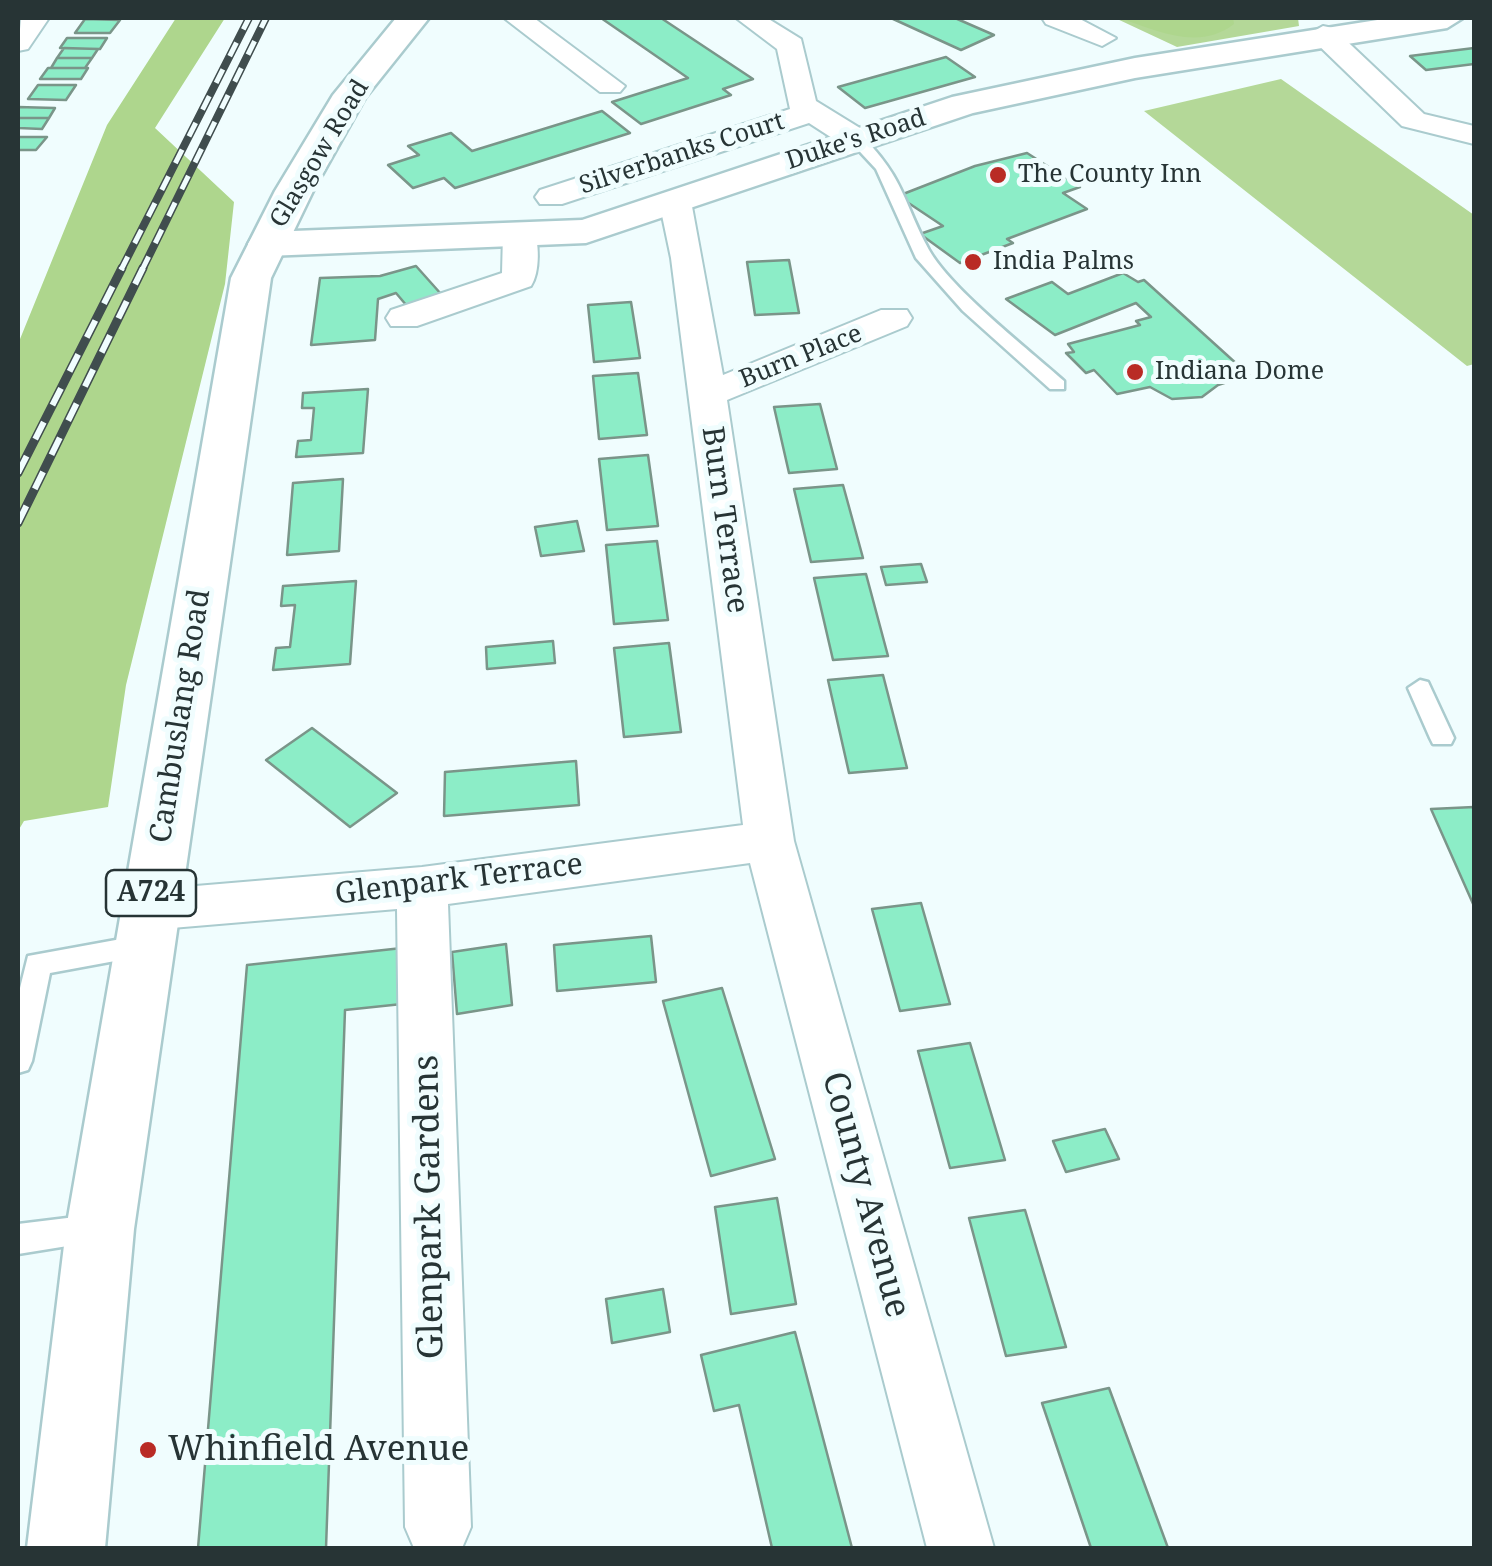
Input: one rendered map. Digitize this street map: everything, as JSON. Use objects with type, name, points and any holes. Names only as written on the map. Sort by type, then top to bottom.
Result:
[{"type":"main road","name":"Glasgow Road","points":[[266,244],[350,95],[413,18]]},
{"type":"main road","name":"Duke's Road","points":[[266,244],[586,231],[964,104],[1323,34],[1447,18]]},
{"type":"main road","name":"Cambuslang Road","points":[[66,1548],[100,1229],[146,928],[251,278],[266,244]]},
{"type":"street","points":[[18,42],[35,18]]},
{"type":"street","points":[[517,18],[610,86]]},
{"type":"street","points":[[749,18],[791,45],[802,105],[856,140]]},
{"type":"street","points":[[1056,18],[1102,38]]},
{"type":"street","points":[[1323,34],[1413,120],[1474,135]]},
{"type":"street","name":"Silverbanks Court","points":[[551,197],[812,112]]},
{"type":"street","name":"Burn Terrace","points":[[676,200],[688,258],[769,841]]},
{"type":"street","points":[[404,318],[519,279],[520,234]]},
{"type":"street","name":"Burn Place","points":[[707,396],[894,318]]},
{"type":"street","name":"Glenpark Terrace","points":[[146,928],[769,841]]},
{"type":"street","name":"County Avenue","points":[[769,841],[961,1548]]},
{"type":"street","name":"Glenpark Gardens","points":[[422,887],[438,1526]]},
{"type":"lane","points":[[856,140],[883,167],[922,254],[970,307],[1058,384]]},
{"type":"lane","points":[[1420,688],[1442,738]]},
{"type":"lane","points":[[18,1062],[38,964],[146,928]]},
{"type":"lane","points":[[18,1238],[100,1229]]},
{"type":"green space","points":[[176,18],[225,18],[155,128],[234,202],[225,284],[126,685],[108,807],[24,821],[18,831],[18,344],[107,125]]},
{"type":"green space","points":[[1115,18],[1298,18],[1299,26],[1177,47]]},
{"type":"green space","points":[[1120,18],[1233,18],[1234,24],[1221,32],[1192,37],[1163,33]]},
{"type":"green space","points":[[1281,79],[1474,215],[1474,364],[1467,366],[1144,111]]},
{"type":"building","points":[[601,18],[661,18],[753,79],[723,89],[731,95],[641,124],[612,102],[688,78]]},
{"type":"building","points":[[891,18],[955,18],[994,35],[961,50]]},
{"type":"building","points":[[85,19],[120,20],[110,33],[75,33]]},
{"type":"building","points":[[67,38],[107,38],[100,49],[60,48]]},
{"type":"building","points":[[64,48],[98,49],[92,58],[57,58]]},
{"type":"building","points":[[1474,48],[1474,64],[1426,70],[1410,56]]},
{"type":"building","points":[[946,57],[975,77],[865,108],[838,87]]},
{"type":"building","points":[[57,58],[92,58],[85,68],[51,68]]},
{"type":"building","points":[[48,68],[88,68],[81,79],[40,79]]},
{"type":"building","points":[[38,85],[76,85],[66,100],[28,99]]},
{"type":"building","points":[[18,107],[55,108],[49,118],[18,118]]},
{"type":"building","points":[[602,111],[630,133],[455,188],[444,178],[413,188],[388,165],[419,155],[408,146],[451,133],[472,151]]},
{"type":"building","points":[[18,118],[49,118],[42,129],[18,128]]},
{"type":"building","points":[[18,137],[47,137],[36,150],[18,150]]},
{"type":"building","points":[[1027,153],[1080,187],[1063,193],[1087,209],[1007,239],[1013,243],[960,263],[920,234],[943,226],[898,196],[975,166]]},
{"type":"building","points":[[789,260],[799,313],[755,315],[747,262]]},
{"type":"building","points":[[416,266],[441,294],[407,306],[396,293],[378,299],[375,340],[311,345],[320,278],[380,276]]},
{"type":"building","points":[[1123,273],[1138,282],[1144,280],[1249,375],[1218,385],[1202,397],[1172,399],[1150,387],[1117,394],[1094,370],[1086,373],[1066,353],[1074,352],[1068,344],[1140,325],[1136,321],[1151,317],[1136,303],[1055,335],[1006,299],[1052,282],[1068,294]]},
{"type":"building","points":[[631,302],[640,358],[594,362],[588,305]]},
{"type":"building","points":[[638,373],[647,435],[599,439],[593,376]]},
{"type":"building","points":[[368,389],[363,453],[296,457],[298,441],[311,440],[314,408],[302,408],[303,393]]},
{"type":"building","points":[[820,404],[837,469],[789,473],[774,407]]},
{"type":"building","points":[[648,455],[658,526],[607,530],[599,459]]},
{"type":"building","points":[[343,479],[339,551],[287,555],[293,483]]},
{"type":"building","points":[[843,485],[863,558],[811,562],[794,489]]},
{"type":"building","points":[[577,521],[584,551],[541,556],[535,527]]},
{"type":"building","points":[[657,541],[668,620],[614,624],[606,545]]},
{"type":"building","points":[[921,564],[927,582],[886,585],[881,567]]},
{"type":"building","points":[[866,574],[888,656],[833,660],[814,578]]},
{"type":"building","points":[[356,581],[350,664],[273,670],[276,648],[290,647],[295,605],[281,606],[283,586]]},
{"type":"building","points":[[553,641],[555,663],[487,669],[486,647]]},
{"type":"building","points":[[669,643],[681,732],[624,737],[614,648]]},
{"type":"building","points":[[883,675],[907,768],[849,773],[828,680]]},
{"type":"building","points":[[312,728],[397,793],[350,827],[266,760]]},
{"type":"building","points":[[576,761],[579,805],[444,816],[445,772]]},
{"type":"building","points":[[1474,807],[1474,906],[1431,809]]},
{"type":"building","points":[[921,903],[950,1004],[900,1011],[872,909]]},
{"type":"building","points":[[651,936],[656,982],[557,991],[554,945]]},
{"type":"building","points":[[506,944],[512,1005],[457,1014],[452,952]]},
{"type":"building","points":[[402,948],[402,1004],[345,1010],[326,1548],[198,1548],[247,965]]},
{"type":"building","points":[[722,988],[775,1159],[711,1176],[663,1001]]},
{"type":"building","points":[[970,1043],[1005,1160],[950,1168],[918,1051]]},
{"type":"building","points":[[1105,1129],[1119,1159],[1066,1172],[1053,1141]]},
{"type":"building","points":[[777,1198],[796,1304],[731,1314],[715,1207]]},
{"type":"building","points":[[1025,1210],[1066,1347],[1006,1356],[969,1218]]},
{"type":"building","points":[[663,1289],[670,1332],[612,1343],[606,1299]]},
{"type":"building","points":[[795,1332],[852,1548],[772,1548],[739,1405],[714,1411],[701,1355]]},
{"type":"building","points":[[1109,1388],[1168,1548],[1091,1548],[1042,1403]]},
{"type":"railway","points":[[121,270],[249,18]]},
{"type":"railway","points":[[142,270],[266,18]]},
{"type":"railway","points":[[18,473],[122,268]]},
{"type":"railway","points":[[18,523],[143,268]]},
{"type":"place","name":"The County Inn","points":[[998,175]]},
{"type":"place","name":"India Palms","points":[[973,262]]},
{"type":"place","name":"Indiana Dome","points":[[1135,372]]},
{"type":"place","name":"Whinfield Avenue","points":[[148,1450]]}]
